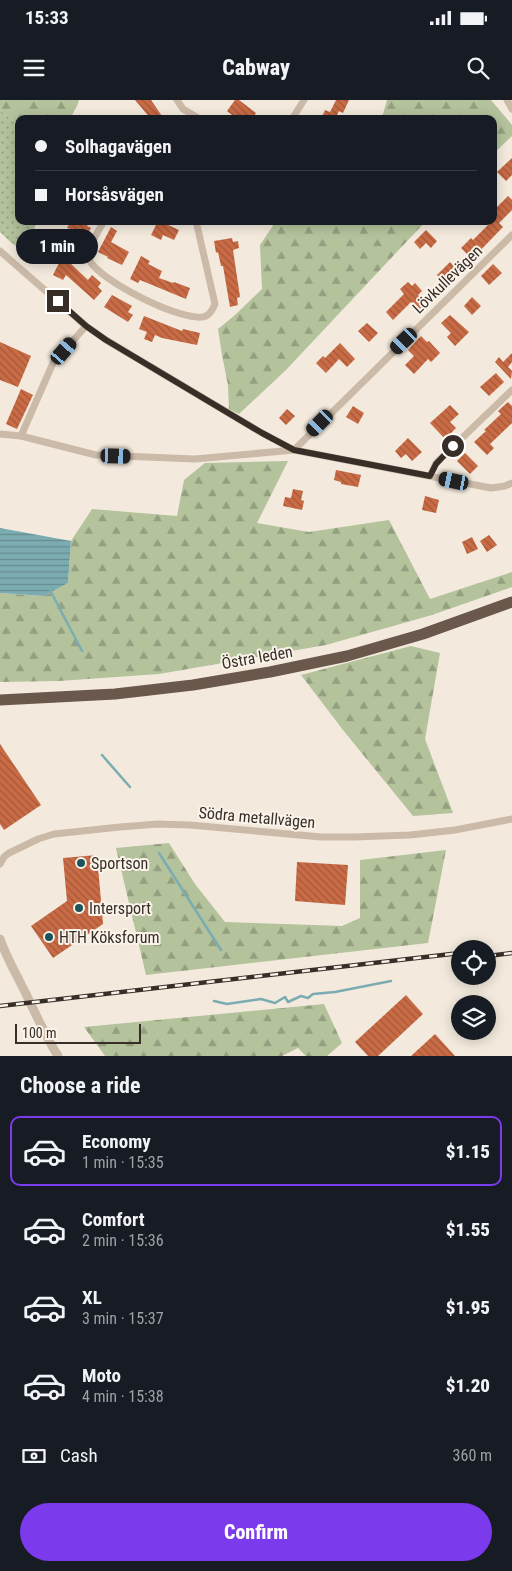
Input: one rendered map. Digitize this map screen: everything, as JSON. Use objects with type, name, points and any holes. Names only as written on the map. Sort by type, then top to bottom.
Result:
[{"type":"highway","name":"Östra leden","points":[[0,700],[115,694],[193,685],[270,672],[347,656],[422,634],[512,602]]},
{"type":"street","points":[[177,100],[183,109],[193,115]]},
{"type":"street","points":[[295,115],[304,100]]},
{"type":"street","points":[[507,100],[512,109]]},
{"type":"street","points":[[102,225],[88,252],[88,260],[94,266],[142,299],[164,309],[199,317],[206,316],[212,310],[214,304],[197,225]]},
{"type":"street","name":"Lövkullevägen","points":[[294,450],[512,235]]},
{"type":"street","points":[[0,251],[86,326],[106,340],[294,450]]},
{"type":"street","points":[[21,436],[53,363],[86,326]]},
{"type":"street","points":[[430,476],[436,464],[512,390]]},
{"type":"street","points":[[0,434],[21,436],[96,455],[195,460],[294,450],[491,488],[506,486],[512,483]]},
{"type":"street","name":"Södra metallvägen","points":[[1,860],[38,839],[54,834],[120,826],[190,825],[321,837],[354,837],[410,835],[455,830],[512,819]]},
{"type":"street","points":[[0,939],[3,953],[27,996],[44,1033],[58,1056]]},
{"type":"green space","points":[[0,100],[79,100],[72,115],[15,115],[15,123],[0,110]]},
{"type":"green space","points":[[387,100],[491,100],[512,125],[512,136],[497,150],[497,115],[383,114]]},
{"type":"green space","points":[[0,110],[15,123],[15,225],[36,225],[28,241],[19,247],[0,232]]},
{"type":"green space","points":[[273,225],[422,225],[286,370],[239,414],[229,409],[228,385],[218,329],[262,289],[260,245]]},
{"type":"green space","points":[[288,461],[257,523],[309,532],[389,520],[430,599],[512,572],[512,587],[432,615],[326,645],[159,674],[59,681],[0,682],[0,593],[44,596],[68,583],[71,541],[92,509],[177,516],[184,480],[205,463]]},
{"type":"green space","points":[[411,646],[440,653],[425,739],[453,813],[413,816],[301,675]]},
{"type":"green space","points":[[169,843],[195,884],[225,922],[342,926],[360,918],[360,860],[446,850],[428,943],[146,975],[116,848]]},
{"type":"green space","points":[[324,1004],[342,1043],[327,1056],[306,1056],[298,1048],[282,1056],[105,1056],[84,1027]]},
{"type":"water","points":[[0,528],[71,541],[68,583],[44,596],[0,593]]},
{"type":"building","points":[[135,100],[151,100],[161,115],[148,115]]},
{"type":"building","points":[[235,100],[239,100],[256,113],[255,115],[232,115],[227,111]]},
{"type":"building","points":[[336,100],[349,100],[343,113],[339,111],[337,115],[323,115],[325,110],[330,112]]},
{"type":"building","points":[[512,158],[512,175],[506,181],[497,172]]},
{"type":"building","points":[[508,196],[512,200],[512,210],[499,223],[503,227],[472,259],[461,248],[471,238],[473,240],[488,225],[497,225],[497,207]]},
{"type":"building","points":[[69,225],[88,225],[91,228],[86,237],[83,236],[80,242],[77,241],[67,262],[88,280],[92,275],[101,283],[98,287],[102,291],[94,300],[66,275],[63,280],[53,275],[63,255],[52,250],[57,240],[64,244],[71,229],[67,228]]},
{"type":"building","points":[[156,225],[168,225],[179,230],[174,240],[163,235],[161,240],[151,235]]},
{"type":"building","points":[[111,227],[117,231],[111,242],[129,252],[122,265],[98,252]]},
{"type":"building","points":[[426,230],[437,241],[431,248],[426,243],[420,249],[414,242]]},
{"type":"building","points":[[232,238],[233,242],[238,241],[239,248],[233,250],[240,297],[237,298],[238,305],[230,307],[223,266],[221,266],[218,252],[216,253],[214,241]]},
{"type":"building","points":[[141,256],[150,261],[148,264],[162,271],[159,278],[190,288],[186,299],[140,280],[138,283],[130,279]]},
{"type":"building","points":[[450,262],[459,271],[446,284],[437,275]]},
{"type":"building","points":[[493,264],[502,273],[489,285],[481,276]]},
{"type":"building","points":[[408,282],[412,286],[415,283],[422,291],[418,295],[426,303],[419,310],[411,302],[393,320],[386,312],[404,294],[400,289]]},
{"type":"building","points":[[112,295],[132,306],[128,312],[133,315],[128,322],[104,307]]},
{"type":"building","points":[[472,297],[481,306],[472,315],[464,306]]},
{"type":"building","points":[[450,315],[469,332],[455,346],[447,337],[451,333],[441,323]]},
{"type":"building","points":[[144,316],[182,331],[183,329],[200,333],[197,345],[155,335],[152,342],[144,339],[147,332],[139,329]]},
{"type":"building","points":[[367,323],[378,333],[369,342],[358,331]]},
{"type":"building","points":[[421,336],[427,342],[429,341],[440,353],[431,362],[428,359],[414,374],[405,365],[414,356],[408,350]]},
{"type":"building","points":[[0,342],[31,356],[18,387],[0,380]]},
{"type":"building","points":[[340,343],[355,359],[347,367],[339,359],[326,373],[316,363],[323,356],[325,358]]},
{"type":"building","points":[[512,353],[512,362],[508,367],[512,371],[511,379],[495,362],[499,357],[503,362]]},
{"type":"building","points":[[496,373],[504,382],[489,396],[480,387]]},
{"type":"building","points":[[21,389],[33,395],[17,429],[6,424]]},
{"type":"building","points":[[508,402],[512,406],[512,423],[490,444],[494,448],[487,455],[474,442],[501,414],[498,411]]},
{"type":"building","points":[[450,405],[459,414],[450,422],[456,428],[445,439],[430,423]]},
{"type":"building","points":[[353,406],[364,413],[358,424],[346,417]]},
{"type":"building","points":[[287,409],[295,416],[286,425],[279,418]]},
{"type":"building","points":[[408,438],[422,452],[412,461],[406,454],[401,458],[395,451]]},
{"type":"building","points":[[465,453],[478,466],[470,474],[457,461]]},
{"type":"building","points":[[336,470],[361,475],[358,487],[341,484],[341,482],[334,480]]},
{"type":"building","points":[[293,489],[303,491],[301,500],[304,501],[302,510],[283,506],[285,497],[291,498]]},
{"type":"building","points":[[425,496],[439,500],[436,513],[422,510]]},
{"type":"building","points":[[489,535],[497,545],[487,552],[480,541]]},
{"type":"building","points":[[472,537],[478,549],[467,554],[462,542]]},
{"type":"building","points":[[0,744],[41,805],[4,830],[0,824]]},
{"type":"building","name":"Intersport","points":[[97,855],[103,924],[53,958],[31,926],[67,901],[63,858]]},
{"type":"building","points":[[297,862],[348,865],[345,905],[295,901]]},
{"type":"building","points":[[406,995],[423,1014],[378,1056],[368,1056],[355,1042]]},
{"type":"building","points":[[435,1034],[455,1056],[411,1056]]},
{"type":"waterway","points":[[50,590],[82,651]]},
{"type":"waterway","points":[[102,755],[130,787]]},
{"type":"waterway","points":[[159,853],[221,950]]},
{"type":"waterway","points":[[214,1001],[227,1004],[261,999],[275,1003],[285,997],[288,1002],[301,996],[308,998],[313,994],[335,992],[391,981]]},
{"type":"railway","points":[[496,955],[512,953]]},
{"type":"railway","points":[[0,1006],[451,954]]},
{"type":"place","name":"Sportson","points":[[81,863]]},
{"type":"place","name":"Intersport","points":[[79,908]]},
{"type":"place","name":"HTH Köksforum","points":[[49,937]]},
{"type":"route","points":[[58,301],[86,326],[106,340],[294,450],[430,476],[436,464],[453,446]]}]
